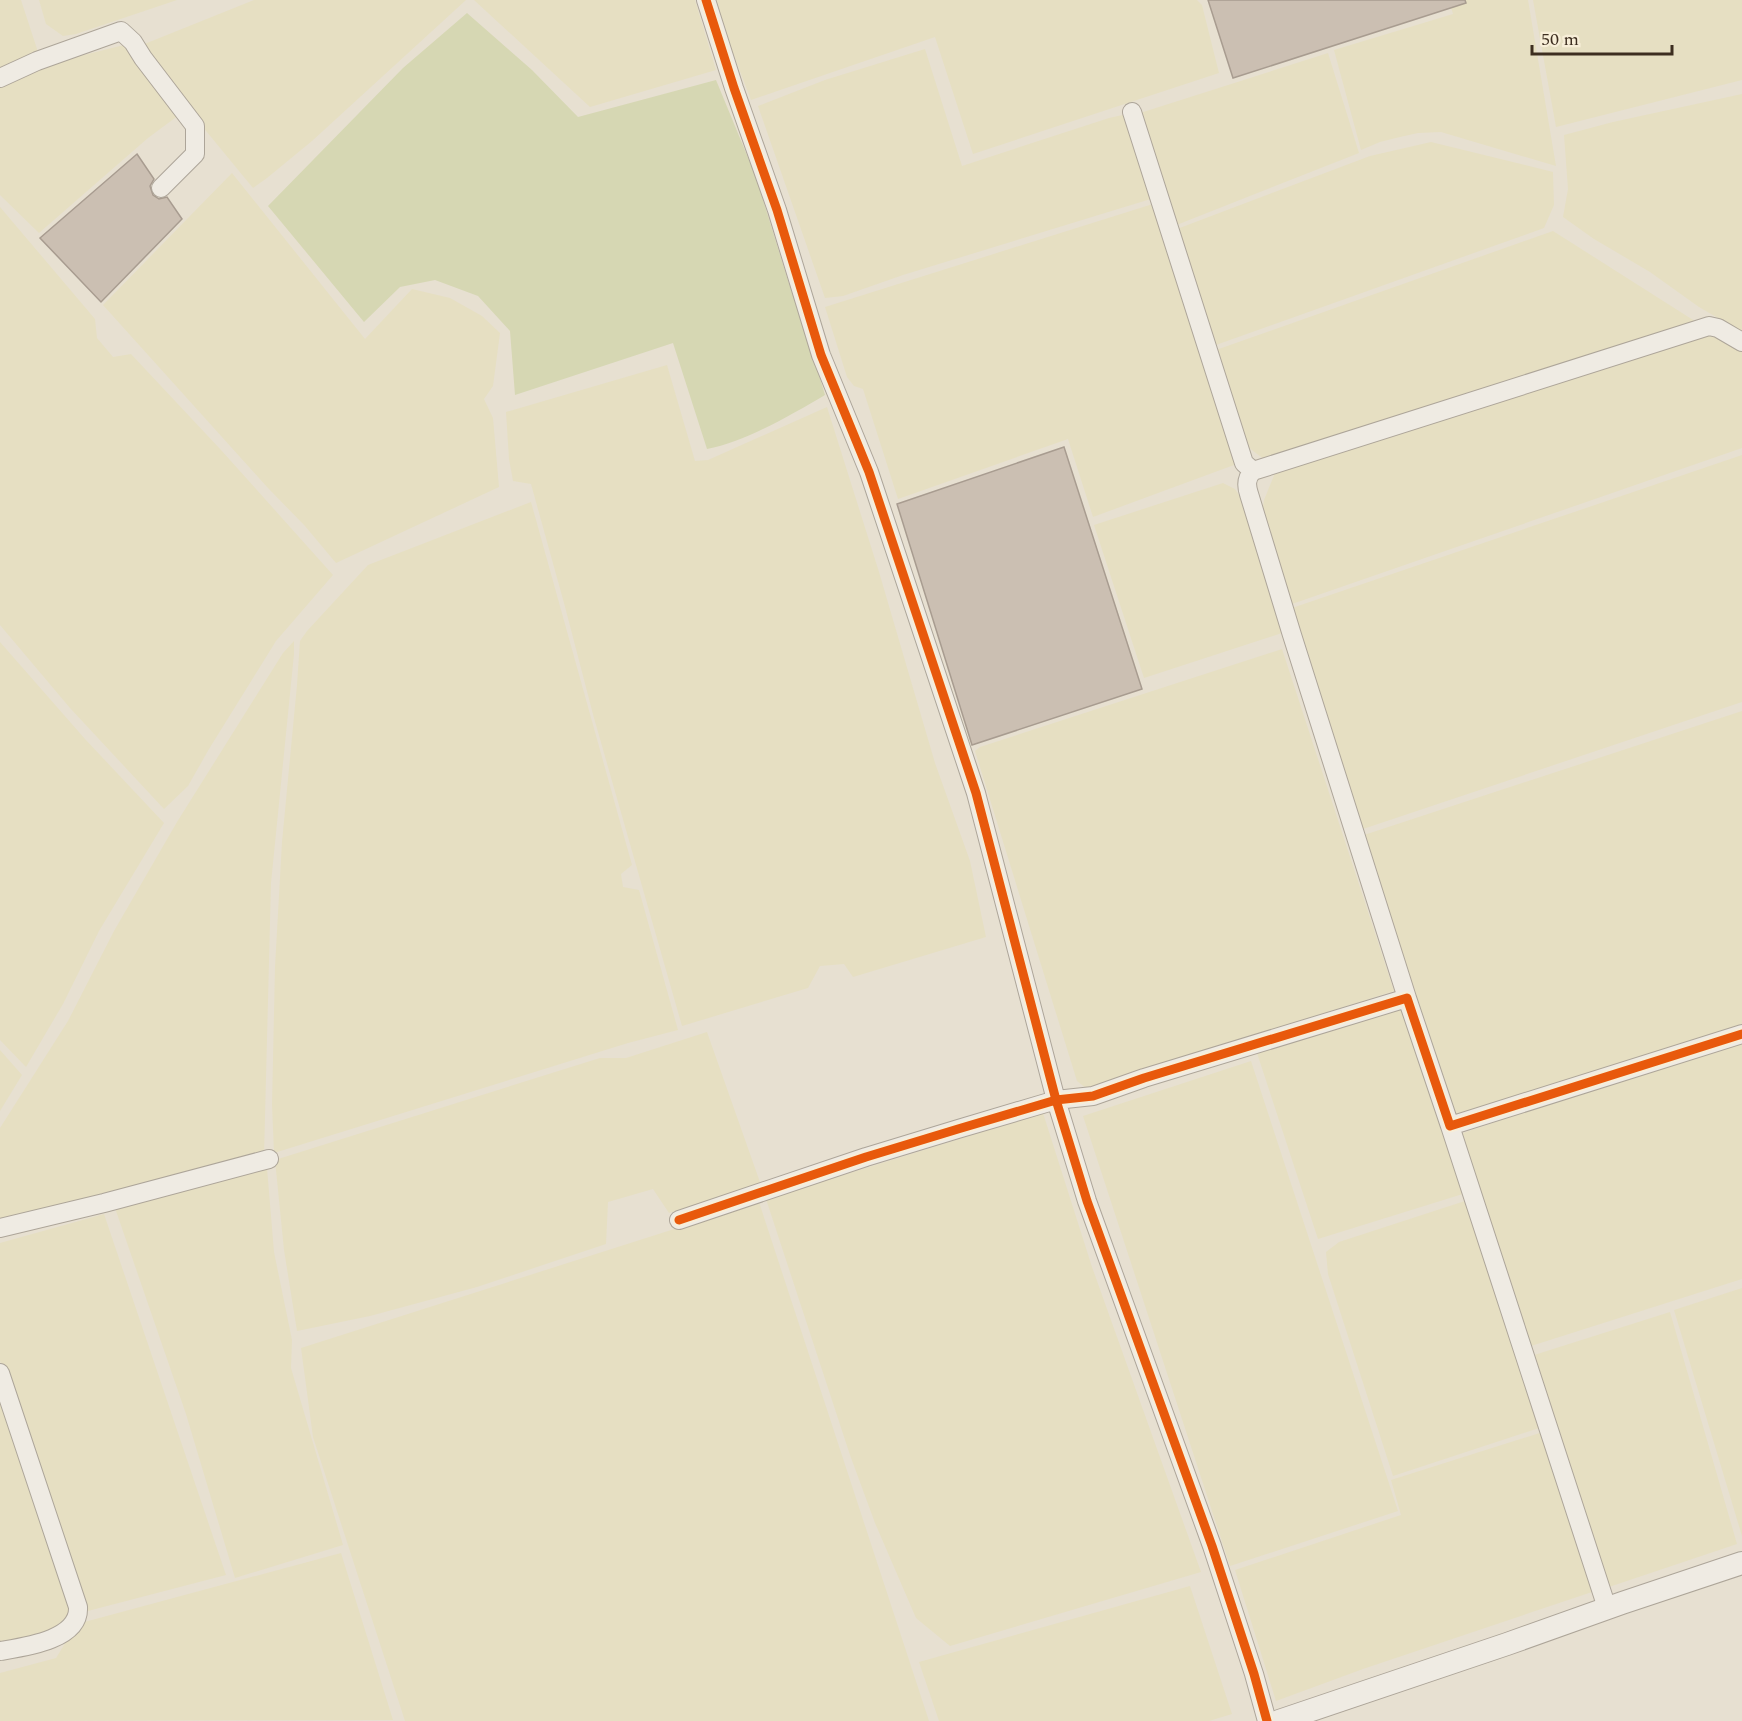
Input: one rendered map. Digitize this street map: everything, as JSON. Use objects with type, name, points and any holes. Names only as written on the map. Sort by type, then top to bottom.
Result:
[{"type":"street","points":[[706,0],[777,210],[821,355],[869,472],[976,793],[1056,1100],[1087,1201],[1233,1608],[1267,1721]]},
{"type":"street","points":[[0,78],[37,61],[121,31],[133,42],[195,126],[195,154],[161,188]]},
{"type":"street","points":[[1132,112],[1244,463],[1253,471]]},
{"type":"street","points":[[1606,1608],[1407,998],[1292,635],[1247,481],[1253,471],[1709,326],[1718,328],[1742,342]]},
{"type":"street","points":[[679,1220],[866,1157],[1056,1100],[1093,1096],[1407,998]]},
{"type":"street","points":[[1450,1126],[1742,1034]]},
{"type":"street","points":[[0,1228],[269,1159]]},
{"type":"street","points":[[0,1373],[79,1614],[74,1623],[64,1632],[45,1642],[0,1651]]},
{"type":"street","points":[[1279,1721],[1742,1563]]},
{"type":"shaded area","points":[[0,0],[21,0],[38,52],[0,74]]},
{"type":"shaded area","points":[[39,0],[177,0],[76,34],[63,36],[46,24]]},
{"type":"shaded area","points":[[254,0],[466,0],[312,141],[253,188],[137,47]]},
{"type":"shaded area","points":[[474,0],[695,0],[716,70],[590,107]]},
{"type":"shaded area","points":[[716,0],[1197,0],[1202,5],[1219,73],[973,154],[935,37],[751,100]]},
{"type":"shaded area","points":[[1449,0],[1528,0],[1556,166],[1441,132],[1400,137],[1361,150],[1334,50],[1453,14]]},
{"type":"shaded area","points":[[1533,0],[1742,0],[1742,80],[1556,127]]},
{"type":"shaded area","points":[[128,44],[183,112],[148,138],[39,233],[0,195],[0,83],[36,67]]},
{"type":"shaded area","points":[[925,49],[962,166],[1127,114],[1154,198],[903,275],[843,296],[825,298],[758,106],[825,80]]},
{"type":"shaded area","points":[[1328,53],[1359,153],[1174,226],[1137,114]]},
{"type":"shaded area","points":[[1742,94],[1742,332],[1699,307],[1650,272],[1594,239],[1563,217],[1568,189],[1564,135]]},
{"type":"shaded area","points":[[1431,142],[1553,172],[1554,205],[1544,228],[1213,346],[1177,229],[1370,156]]},
{"type":"shaded area","points":[[232,173],[365,339],[412,289],[450,298],[482,316],[500,333],[493,386],[484,399],[493,418],[499,487],[336,563],[103,305]]},
{"type":"shaded area","points":[[1156,203],[1237,452],[1234,465],[1093,517],[1068,439],[898,499],[863,389],[854,386],[847,377],[825,307]]},
{"type":"shaded area","points":[[0,207],[95,319],[97,338],[113,357],[131,354],[333,575],[276,641],[188,786],[164,809],[70,708],[0,625]]},
{"type":"shaded area","points":[[1553,231],[1701,325],[1269,463],[1244,444],[1216,350]]},
{"type":"shaded area","points":[[1709,333],[1742,352],[1742,448],[1292,604],[1262,514],[1264,500],[1277,468]]},
{"type":"shaded area","points":[[667,365],[695,461],[708,460],[827,407],[879,572],[935,763],[970,861],[986,937],[853,977],[844,964],[820,966],[808,988],[682,1026],[594,718],[531,484],[513,481],[506,412]]},
{"type":"shaded area","points":[[1742,455],[1742,702],[1360,830],[1292,608]]},
{"type":"shaded area","points":[[1223,483],[1235,489],[1242,499],[1285,632],[1144,678],[1094,525]]},
{"type":"shaded area","points":[[531,502],[632,865],[621,874],[623,887],[639,890],[678,1030],[628,1043],[274,1153],[272,1105],[275,967],[282,842],[300,641],[368,565]]},
{"type":"shaded area","points":[[294,641],[271,883],[264,1156],[0,1221],[0,1128],[68,1021],[114,931],[177,822],[283,653]]},
{"type":"shaded area","points":[[0,642],[85,739],[164,823],[99,931],[63,1004],[26,1067],[0,1040]]},
{"type":"shaded area","points":[[1282,649],[1394,991],[1087,1089],[1077,1081],[975,751],[980,747]]},
{"type":"shaded area","points":[[1742,711],[1742,1024],[1452,1117],[1361,836]]},
{"type":"shaded area","points":[[1406,1003],[1466,1193],[1318,1239],[1256,1050]]},
{"type":"shaded area","points":[[707,1032],[761,1185],[669,1213],[653,1189],[608,1202],[606,1244],[477,1287],[370,1316],[297,1331],[284,1250],[275,1160],[600,1058],[626,1058]]},
{"type":"shaded area","points":[[1742,1041],[1742,1279],[1531,1346],[1460,1134]]},
{"type":"shaded area","points":[[0,1050],[22,1075],[0,1111]]},
{"type":"shaded area","points":[[1251,1061],[1398,1511],[1230,1566],[1083,1116]]},
{"type":"shaded area","points":[[1043,1113],[1092,1267],[1201,1572],[950,1646],[916,1618],[875,1523],[850,1455],[766,1199]]},
{"type":"shaded area","points":[[267,1168],[274,1252],[292,1340],[291,1368],[343,1545],[235,1578],[186,1414],[115,1208]]},
{"type":"shaded area","points":[[1468,1200],[1542,1427],[1393,1476],[1328,1274],[1326,1252],[1339,1242]]},
{"type":"shaded area","points":[[759,1202],[929,1721],[405,1721],[313,1437],[301,1348]]},
{"type":"shaded area","points":[[104,1214],[226,1575],[84,1612],[0,1361],[0,1243]]},
{"type":"shaded area","points":[[1742,1288],[1742,1536],[1674,1310]]},
{"type":"shaded area","points":[[1670,1312],[1737,1544],[1603,1589],[1531,1356]]},
{"type":"shaded area","points":[[0,1389],[76,1611],[48,1634],[0,1643]]},
{"type":"shaded area","points":[[1546,1431],[1595,1591],[1363,1669],[1276,1701],[1235,1570],[1401,1515],[1391,1480]]},
{"type":"shaded area","points":[[341,1553],[393,1720],[0,1721],[0,1673],[56,1658],[77,1624]]},
{"type":"shaded area","points":[[1190,1586],[1232,1714],[1209,1721],[939,1721],[919,1662]]},
{"type":"green space","points":[[467,13],[532,70],[578,117],[716,80],[756,177],[825,395],[752,434],[707,449],[673,343],[515,395],[510,331],[478,296],[435,280],[400,287],[364,322],[268,206],[403,68]]},
{"type":"building","points":[[1208,0],[1465,0],[1466,3],[1233,78]]},
{"type":"building","points":[[137,154],[154,179],[150,186],[153,195],[159,199],[167,197],[182,219],[101,302],[40,238]]},
{"type":"building","points":[[1064,447],[1142,689],[972,745],[897,504]]},
{"type":"cycle path","points":[[706,0],[777,210],[821,355],[869,472],[976,793],[1056,1100],[1087,1201],[1212,1546],[1267,1721]]},
{"type":"cycle path","points":[[679,1220],[866,1157],[1056,1100],[1093,1096],[1144,1078],[1407,998],[1450,1126],[1742,1034]]}]
